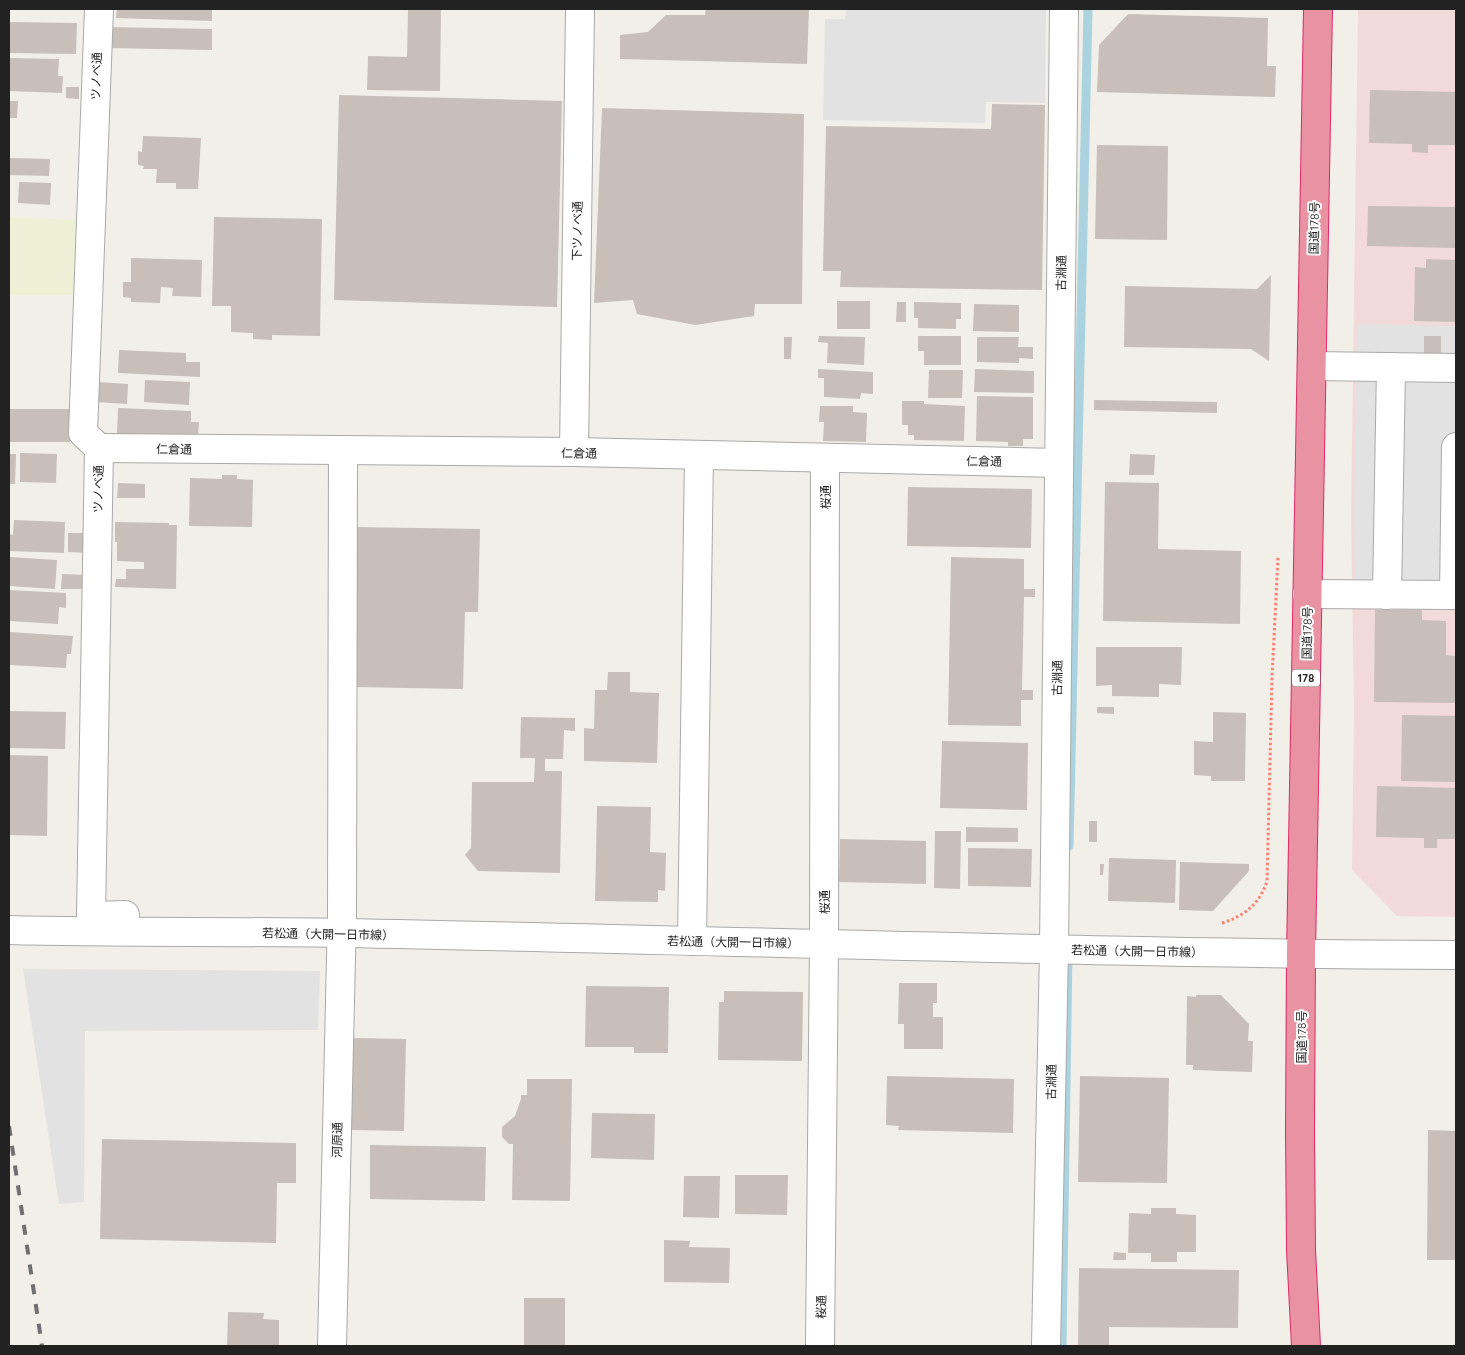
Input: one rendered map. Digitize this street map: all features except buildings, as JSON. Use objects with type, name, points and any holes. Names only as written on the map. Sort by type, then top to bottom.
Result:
[{"type":"highway","name":"国道178号","points":[[1306,1346],[1300,1132],[1301,954],[1318,9]]},
{"type":"street","name":"ツノベ通","points":[[98,9],[83,433],[99,448],[90,916],[342,924]]},
{"type":"street","name":"下ツノベ通","points":[[574,452],[580,9]]},
{"type":"street","name":"古淵通","points":[[1046,1346],[1054,949],[1064,9]]},
{"type":"street","points":[[1312,366],[1456,368]]},
{"type":"street","points":[[1387,595],[1392,367]]},
{"type":"street","points":[[1307,594],[1455,595],[1456,447]]},
{"type":"street","name":"仁倉通","points":[[99,448],[574,452],[1059,463]]},
{"type":"street","name":"河原通","points":[[332,1346],[342,924],[343,451]]},
{"type":"street","points":[[692,941],[699,455]]},
{"type":"street","name":"桜通","points":[[820,1346],[824,944],[825,458]]},
{"type":"street","name":"若松通（大開一日市線）","points":[[9,930],[342,924],[692,941],[1301,954],[1456,955]]},
{"type":"path","points":[[1215,924],[1238,917],[1254,905],[1267,881],[1272,678],[1278,549]]},
{"type":"shaded area","points":[[846,9],[1046,9],[1045,103],[986,102],[985,123],[823,120],[825,19],[845,19]]},
{"type":"shaded area","points":[[1358,9],[1456,9],[1456,917],[1397,916],[1352,870],[1354,712],[1351,515]]},
{"type":"shaded area","points":[[1357,324],[1456,326],[1456,606],[1355,604],[1354,515]]},
{"type":"shaded area","points":[[23,969],[320,971],[318,1030],[85,1031],[84,1202],[59,1204]]},
{"type":"green space","points":[[9,217],[76,220],[74,295],[9,295]]},
{"type":"waterway","points":[[1069,846],[1088,9]]},
{"type":"waterway","points":[[1062,1346],[1068,952]]},
{"type":"railway","points":[[9,1126],[42,1346]]}]
